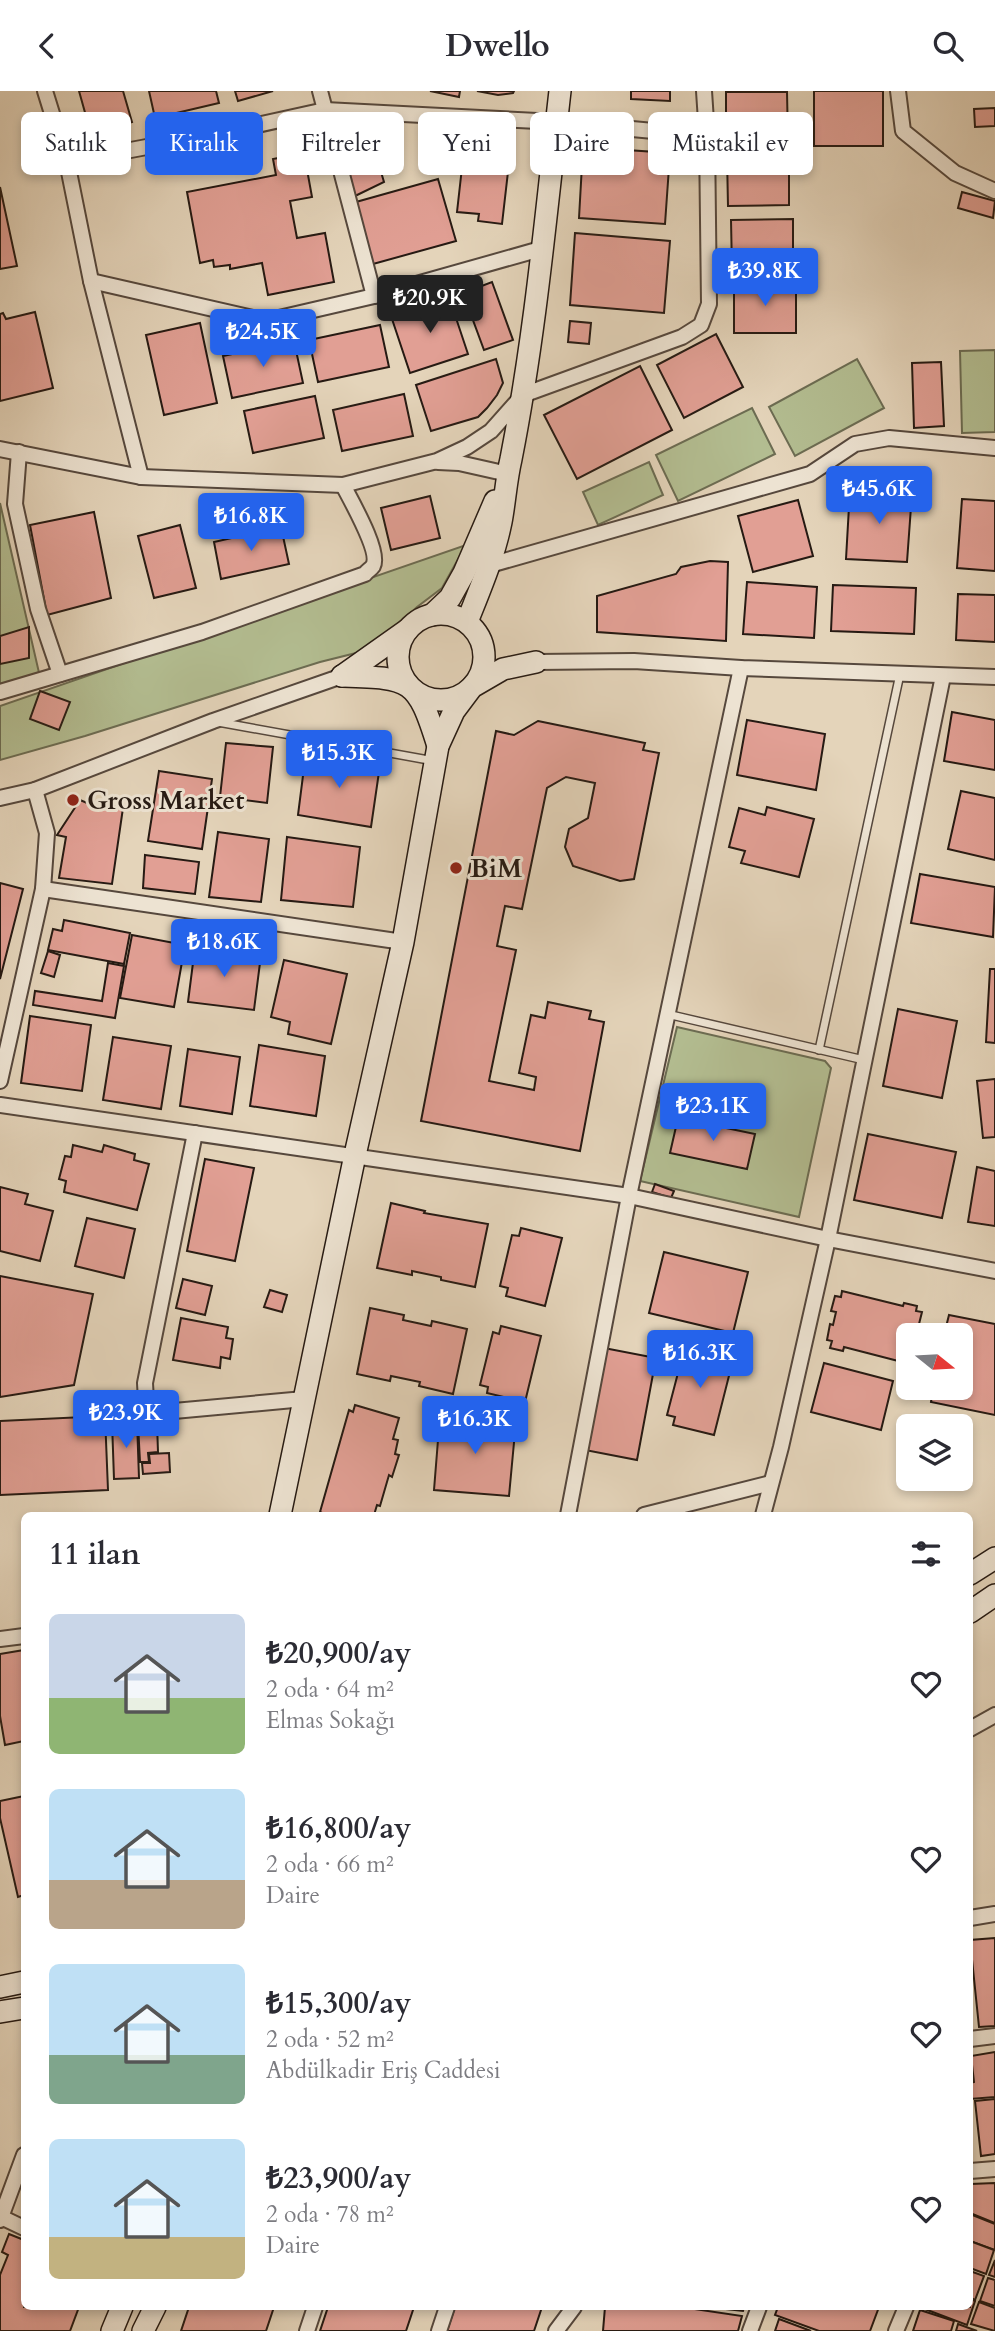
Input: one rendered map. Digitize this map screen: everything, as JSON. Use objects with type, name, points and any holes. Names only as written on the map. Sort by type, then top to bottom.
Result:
[{"type":"main road","points":[[558,112],[560,91]]},
{"type":"main road","points":[[280,1512],[403,942],[436,754],[454,711],[480,675],[484,661],[483,646],[472,628],[501,521],[523,395],[552,175]]},
{"type":"main road","points":[[432,615],[450,598],[464,573],[508,474]]},
{"type":"main road","points":[[342,676],[418,620],[445,613],[472,628],[492,650],[536,662]]},
{"type":"main road","points":[[407,630],[398,657],[401,671],[423,702],[436,754]]},
{"type":"main road","points":[[342,676],[386,677],[408,684],[418,694],[446,700],[460,695],[503,669],[536,662]]},
{"type":"main road","points":[[973,1572],[995,1558]]},
{"type":"main road","points":[[973,1610],[995,1595]]},
{"type":"main road","points":[[0,1987],[21,1983]]},
{"type":"main road","points":[[0,2013],[21,2009]]},
{"type":"main road","points":[[112,2331],[121,2310]]},
{"type":"main road","points":[[144,2331],[154,2310]]},
{"type":"street","points":[[45,91],[52,112]]},
{"type":"street","points":[[320,91],[374,296]]},
{"type":"street","points":[[704,91],[705,112]]},
{"type":"street","points":[[898,91],[903,131],[954,173],[995,191]]},
{"type":"street","points":[[131,150],[325,110],[530,121]]},
{"type":"street","points":[[70,175],[91,281],[141,477]]},
{"type":"street","points":[[0,449],[141,477],[343,485],[437,461],[467,447],[491,431],[523,395],[682,337],[701,325],[709,305],[707,175]]},
{"type":"street","points":[[91,281],[266,321],[374,296],[544,248]]},
{"type":"street","points":[[490,565],[810,474],[855,444],[889,439],[995,448]]},
{"type":"street","points":[[19,452],[15,504],[38,608],[60,674]]},
{"type":"street","points":[[437,461],[508,474]]},
{"type":"street","points":[[0,692],[202,632],[365,574],[373,566],[375,557],[370,540],[343,485]]},
{"type":"street","points":[[536,662],[634,661],[741,668],[995,677]]},
{"type":"street","points":[[569,1512],[629,1196],[741,668]]},
{"type":"street","points":[[0,798],[36,790],[213,721],[342,676]]},
{"type":"street","points":[[764,1512],[828,1239],[943,676]]},
{"type":"street","points":[[0,1081],[43,889],[47,833],[36,790]]},
{"type":"street","points":[[43,889],[403,942]]},
{"type":"street","points":[[0,1105],[629,1196],[828,1239],[995,1271]]},
{"type":"street","points":[[195,1133],[145,1384],[146,1401],[163,1412],[304,1399]]},
{"type":"street","points":[[657,1512],[771,1483]]},
{"type":"street","points":[[0,1639],[21,1636]]},
{"type":"street","points":[[973,1727],[995,1715]]},
{"type":"street","points":[[973,1918],[995,1914]]},
{"type":"street","points":[[973,2039],[995,2036]]},
{"type":"street","points":[[21,2163],[1,2219],[21,2227]]},
{"type":"street","points":[[973,2171],[995,2169]]},
{"type":"street","points":[[307,2331],[314,2310]]},
{"type":"street","points":[[439,2331],[446,2310]]},
{"type":"street","points":[[556,2331],[572,2310]]},
{"type":"street","points":[[750,2331],[758,2310]]},
{"type":"street","points":[[895,2331],[905,2310]]},
{"type":"lane","points":[[819,1050],[900,674]]},
{"type":"lane","points":[[213,721],[436,754]]},
{"type":"lane","points":[[667,1014],[864,1061]]},
{"type":"green space","points":[[995,350],[995,432],[962,433],[960,351]]},
{"type":"green space","points":[[857,359],[884,408],[795,456],[769,407]]},
{"type":"green space","points":[[752,408],[775,454],[678,501],[656,455]]},
{"type":"green space","points":[[649,462],[663,495],[598,525],[583,492]]},
{"type":"green space","points":[[0,503],[40,677],[0,689]]},
{"type":"green space","points":[[466,545],[442,588],[417,607],[372,649],[320,662],[0,760],[0,706]]},
{"type":"green space","points":[[677,1027],[825,1061],[831,1068],[799,1217],[640,1181]]},
{"type":"building","points":[[79,91],[123,91],[129,112],[85,112]]},
{"type":"building","points":[[149,91],[216,91],[219,103],[181,112],[154,112]]},
{"type":"building","points":[[235,91],[273,91],[238,101]]},
{"type":"building","points":[[430,91],[460,91],[459,97]]},
{"type":"building","points":[[477,91],[514,91],[498,95]]},
{"type":"building","points":[[631,91],[670,91],[670,101],[631,99]]},
{"type":"building","points":[[814,91],[883,91],[883,146],[814,146]]},
{"type":"building","points":[[726,92],[787,92],[787,112],[726,112]]},
{"type":"building","points":[[995,108],[995,126],[975,127],[974,109]]},
{"type":"building","points":[[634,151],[648,151],[648,175],[668,175],[665,224],[579,218],[581,175],[634,175]]},
{"type":"building","points":[[277,158],[277,175],[308,175],[312,197],[290,201],[297,238],[325,233],[334,282],[268,295],[262,263],[230,269],[230,265],[214,267],[213,260],[200,263],[187,192],[276,175],[273,159]]},
{"type":"building","points":[[346,175],[382,175],[384,182],[353,197]]},
{"type":"building","points":[[461,175],[508,175],[502,224],[478,221],[479,214],[457,212]]},
{"type":"building","points":[[727,175],[789,175],[789,205],[728,206]]},
{"type":"building","points":[[438,179],[456,241],[373,264],[356,202]]},
{"type":"building","points":[[0,187],[17,266],[0,269]]},
{"type":"building","points":[[962,192],[995,201],[993,218],[958,208]]},
{"type":"building","points":[[793,219],[793,269],[732,270],[731,220]]},
{"type":"building","points":[[575,233],[670,241],[664,313],[570,305]]},
{"type":"building","points":[[492,282],[513,340],[484,350],[463,293]]},
{"type":"building","points":[[796,283],[796,333],[734,333],[734,284]]},
{"type":"building","points":[[449,297],[468,354],[410,373],[391,316]]},
{"type":"building","points":[[35,312],[53,388],[0,401],[0,314],[3,313],[6,319]]},
{"type":"building","points":[[570,321],[591,323],[589,344],[568,342]]},
{"type":"building","points":[[200,323],[217,403],[164,415],[146,335]]},
{"type":"building","points":[[380,325],[389,367],[318,382],[309,340]]},
{"type":"building","points":[[716,334],[743,387],[684,418],[657,365]]},
{"type":"building","points":[[294,341],[303,383],[232,398],[223,356]]},
{"type":"building","points":[[496,359],[503,383],[487,408],[478,417],[431,431],[416,385]]},
{"type":"building","points":[[941,362],[944,426],[914,428],[912,363]]},
{"type":"building","points":[[640,366],[672,430],[577,479],[544,415]]},
{"type":"building","points":[[404,394],[413,436],[342,451],[333,410]]},
{"type":"building","points":[[315,396],[324,438],[253,453],[244,411]]},
{"type":"building","points":[[850,489],[912,493],[907,562],[846,559]]},
{"type":"building","points":[[430,496],[440,538],[391,550],[381,508]]},
{"type":"building","points":[[962,499],[995,501],[995,571],[957,568]]},
{"type":"building","points":[[798,500],[813,556],[753,572],[738,516]]},
{"type":"building","points":[[94,512],[111,598],[47,615],[30,525]]},
{"type":"building","points":[[180,525],[196,588],[154,598],[138,536]]},
{"type":"building","points":[[281,527],[289,564],[221,579],[214,542]]},
{"type":"building","points":[[710,561],[728,562],[726,641],[597,632],[597,596],[676,574],[681,567]]},
{"type":"building","points":[[747,582],[817,587],[814,638],[743,634]]},
{"type":"building","points":[[833,585],[916,588],[914,634],[831,631]]},
{"type":"building","points":[[958,594],[995,595],[995,642],[956,640]]},
{"type":"building","points":[[29,627],[29,658],[0,664],[0,636]]},
{"type":"building","points":[[40,691],[70,702],[59,730],[30,719]]},
{"type":"building","points":[[952,712],[995,720],[995,770],[944,761]]},
{"type":"building","points":[[747,720],[825,734],[816,790],[737,775]]},
{"type":"building","points":[[538,721],[645,743],[643,750],[659,753],[634,879],[620,881],[573,866],[565,847],[569,829],[588,818],[595,783],[566,777],[547,788],[522,909],[505,906],[497,946],[516,950],[489,1081],[534,1090],[536,1077],[519,1073],[531,1015],[545,1018],[548,1002],[591,1011],[589,1019],[604,1022],[580,1151],[421,1121],[496,731],[514,735]]},
{"type":"building","points":[[226,743],[273,747],[267,803],[220,797]]},
{"type":"building","points":[[306,752],[380,765],[371,827],[298,815]]},
{"type":"building","points":[[159,771],[212,779],[202,849],[148,841]]},
{"type":"building","points":[[961,791],[995,798],[995,860],[948,849]]},
{"type":"building","points":[[80,800],[94,806],[100,803],[123,808],[112,884],[59,878],[66,837],[57,835]]},
{"type":"building","points":[[767,807],[814,819],[799,877],[741,863],[745,851],[729,847],[739,808],[765,815]]},
{"type":"building","points":[[218,832],[269,839],[261,902],[209,897]]},
{"type":"building","points":[[287,837],[360,847],[353,907],[281,900]]},
{"type":"building","points":[[145,855],[199,862],[195,894],[143,888]]},
{"type":"building","points":[[920,874],[995,887],[993,937],[911,923]]},
{"type":"building","points":[[0,883],[23,889],[0,979]]},
{"type":"building","points":[[64,920],[130,933],[124,964],[48,950],[53,929],[62,931]]},
{"type":"building","points":[[132,935],[185,945],[174,1007],[120,998]]},
{"type":"building","points":[[195,947],[261,955],[254,1010],[188,1002]]},
{"type":"building","points":[[48,951],[60,955],[54,977],[41,973]]},
{"type":"building","points":[[284,960],[347,974],[331,1044],[288,1034],[290,1022],[271,1017]]},
{"type":"building","points":[[108,963],[124,966],[115,1018],[33,1005],[35,991],[102,1001]]},
{"type":"building","points":[[990,969],[995,969],[995,1043],[986,1042]]},
{"type":"building","points":[[898,1009],[957,1021],[942,1098],[883,1086]]},
{"type":"building","points":[[30,1016],[91,1025],[82,1091],[21,1083]]},
{"type":"building","points":[[113,1037],[171,1046],[161,1109],[103,1100]]},
{"type":"building","points":[[259,1045],[325,1056],[316,1116],[250,1106]]},
{"type":"building","points":[[188,1049],[240,1057],[232,1114],[180,1106]]},
{"type":"building","points":[[995,1079],[995,1137],[983,1138],[977,1081]]},
{"type":"building","points":[[678,1118],[755,1134],[747,1169],[670,1153]]},
{"type":"building","points":[[868,1134],[956,1152],[942,1218],[854,1200]]},
{"type":"building","points":[[73,1145],[102,1152],[104,1145],[135,1154],[134,1160],[149,1164],[137,1210],[64,1192],[66,1181],[59,1179],[65,1156],[71,1157]]},
{"type":"building","points":[[205,1159],[254,1168],[235,1261],[187,1251]]},
{"type":"building","points":[[977,1167],[995,1171],[995,1226],[968,1222]]},
{"type":"building","points":[[655,1184],[674,1191],[671,1198],[652,1192]]},
{"type":"building","points":[[0,1187],[28,1194],[25,1204],[53,1211],[40,1261],[0,1251]]},
{"type":"building","points":[[391,1203],[425,1211],[424,1213],[488,1224],[475,1287],[412,1271],[412,1275],[377,1268]]},
{"type":"building","points":[[87,1218],[135,1229],[124,1278],[75,1266]]},
{"type":"building","points":[[521,1228],[562,1238],[545,1306],[506,1296],[508,1288],[500,1286],[512,1235],[519,1236]]},
{"type":"building","points":[[664,1252],[748,1272],[733,1333],[649,1313]]},
{"type":"building","points":[[0,1276],[93,1294],[74,1385],[0,1397]]},
{"type":"building","points":[[183,1279],[212,1286],[205,1315],[176,1308]]},
{"type":"building","points":[[270,1290],[287,1295],[282,1312],[264,1307]]},
{"type":"building","points":[[842,1291],[903,1306],[904,1303],[917,1306],[916,1311],[922,1312],[919,1323],[896,1323],[896,1360],[844,1347],[843,1351],[830,1348],[832,1341],[827,1340],[836,1312],[831,1311],[835,1296],[841,1297]]},
{"type":"building","points":[[370,1308],[404,1315],[403,1320],[431,1326],[432,1321],[467,1329],[453,1394],[419,1386],[420,1382],[391,1376],[390,1381],[357,1374]]},
{"type":"building","points":[[949,1315],[995,1324],[995,1415],[931,1402],[973,1400],[973,1323],[947,1323]]},
{"type":"building","points":[[181,1318],[228,1327],[226,1338],[233,1339],[230,1359],[221,1357],[220,1368],[173,1360]]},
{"type":"building","points":[[501,1326],[541,1336],[525,1402],[487,1393],[488,1387],[480,1385],[493,1332],[499,1334]]},
{"type":"building","points":[[694,1346],[734,1356],[714,1435],[673,1425],[675,1417],[667,1415],[684,1350],[692,1352]]},
{"type":"building","points":[[604,1348],[656,1358],[637,1460],[585,1450]]},
{"type":"building","points":[[824,1363],[893,1381],[881,1430],[811,1412]]},
{"type":"building","points":[[355,1405],[399,1418],[393,1439],[398,1440],[395,1454],[399,1455],[392,1477],[389,1475],[380,1506],[377,1505],[375,1512],[320,1512],[349,1410],[353,1412]]},
{"type":"building","points":[[440,1415],[470,1417],[470,1421],[487,1423],[488,1419],[516,1421],[509,1496],[434,1490]]},
{"type":"building","points":[[105,1416],[108,1490],[0,1495],[0,1421]]},
{"type":"building","points":[[137,1421],[139,1478],[114,1479],[112,1422]]},
{"type":"building","points":[[157,1423],[158,1452],[148,1453],[149,1462],[140,1462],[138,1424]]},
{"type":"building","points":[[169,1453],[170,1472],[143,1474],[142,1463],[150,1463],[149,1454]]},
{"type":"building","points":[[21,1650],[21,1742],[5,1745],[0,1716],[0,1654]]},
{"type":"building","points":[[21,1797],[21,1896],[18,1897],[0,1818],[0,1801]]},
{"type":"building","points":[[995,1938],[995,2026],[979,2027],[973,1940]]},
{"type":"building","points":[[995,2052],[995,2097],[973,2099],[973,2056]]},
{"type":"building","points":[[995,2099],[995,2154],[981,2156],[975,2101]]},
{"type":"building","points":[[995,2183],[995,2223],[973,2214],[973,2184]]},
{"type":"building","points":[[973,2215],[995,2224],[995,2250],[973,2242]]},
{"type":"building","points":[[9,2234],[21,2239],[21,2310],[78,2310],[70,2331],[0,2331],[0,2275],[8,2255],[2,2252]]},
{"type":"building","points":[[973,2242],[994,2250],[986,2274],[973,2269]]},
{"type":"building","points":[[995,2260],[995,2277],[989,2275]]},
{"type":"building","points":[[973,2272],[984,2276],[975,2300],[973,2299]]},
{"type":"building","points":[[988,2278],[995,2280],[995,2306],[980,2301]]},
{"type":"building","points":[[979,2302],[995,2308],[995,2331],[971,2324]]},
{"type":"building","points":[[188,2310],[273,2310],[266,2331],[181,2331]]},
{"type":"building","points":[[327,2310],[413,2310],[406,2331],[320,2331]]},
{"type":"building","points":[[454,2310],[541,2310],[534,2331],[447,2331]]},
{"type":"building","points":[[605,2310],[701,2310],[742,2316],[738,2331],[603,2331]]},
{"type":"building","points":[[777,2310],[878,2310],[870,2331],[819,2331],[775,2315]]},
{"type":"building","points":[[920,2310],[954,2321],[951,2331],[913,2331]]},
{"type":"building","points":[[927,2310],[972,2310],[967,2325]]},
{"type":"building","points":[[779,2319],[811,2331],[775,2331]]},
{"type":"building","points":[[958,2324],[977,2331],[956,2331]]},
{"type":"place","name":"Gross Market","points":[[73,800]]},
{"type":"place","name":"BiM","points":[[456,868]]}]
